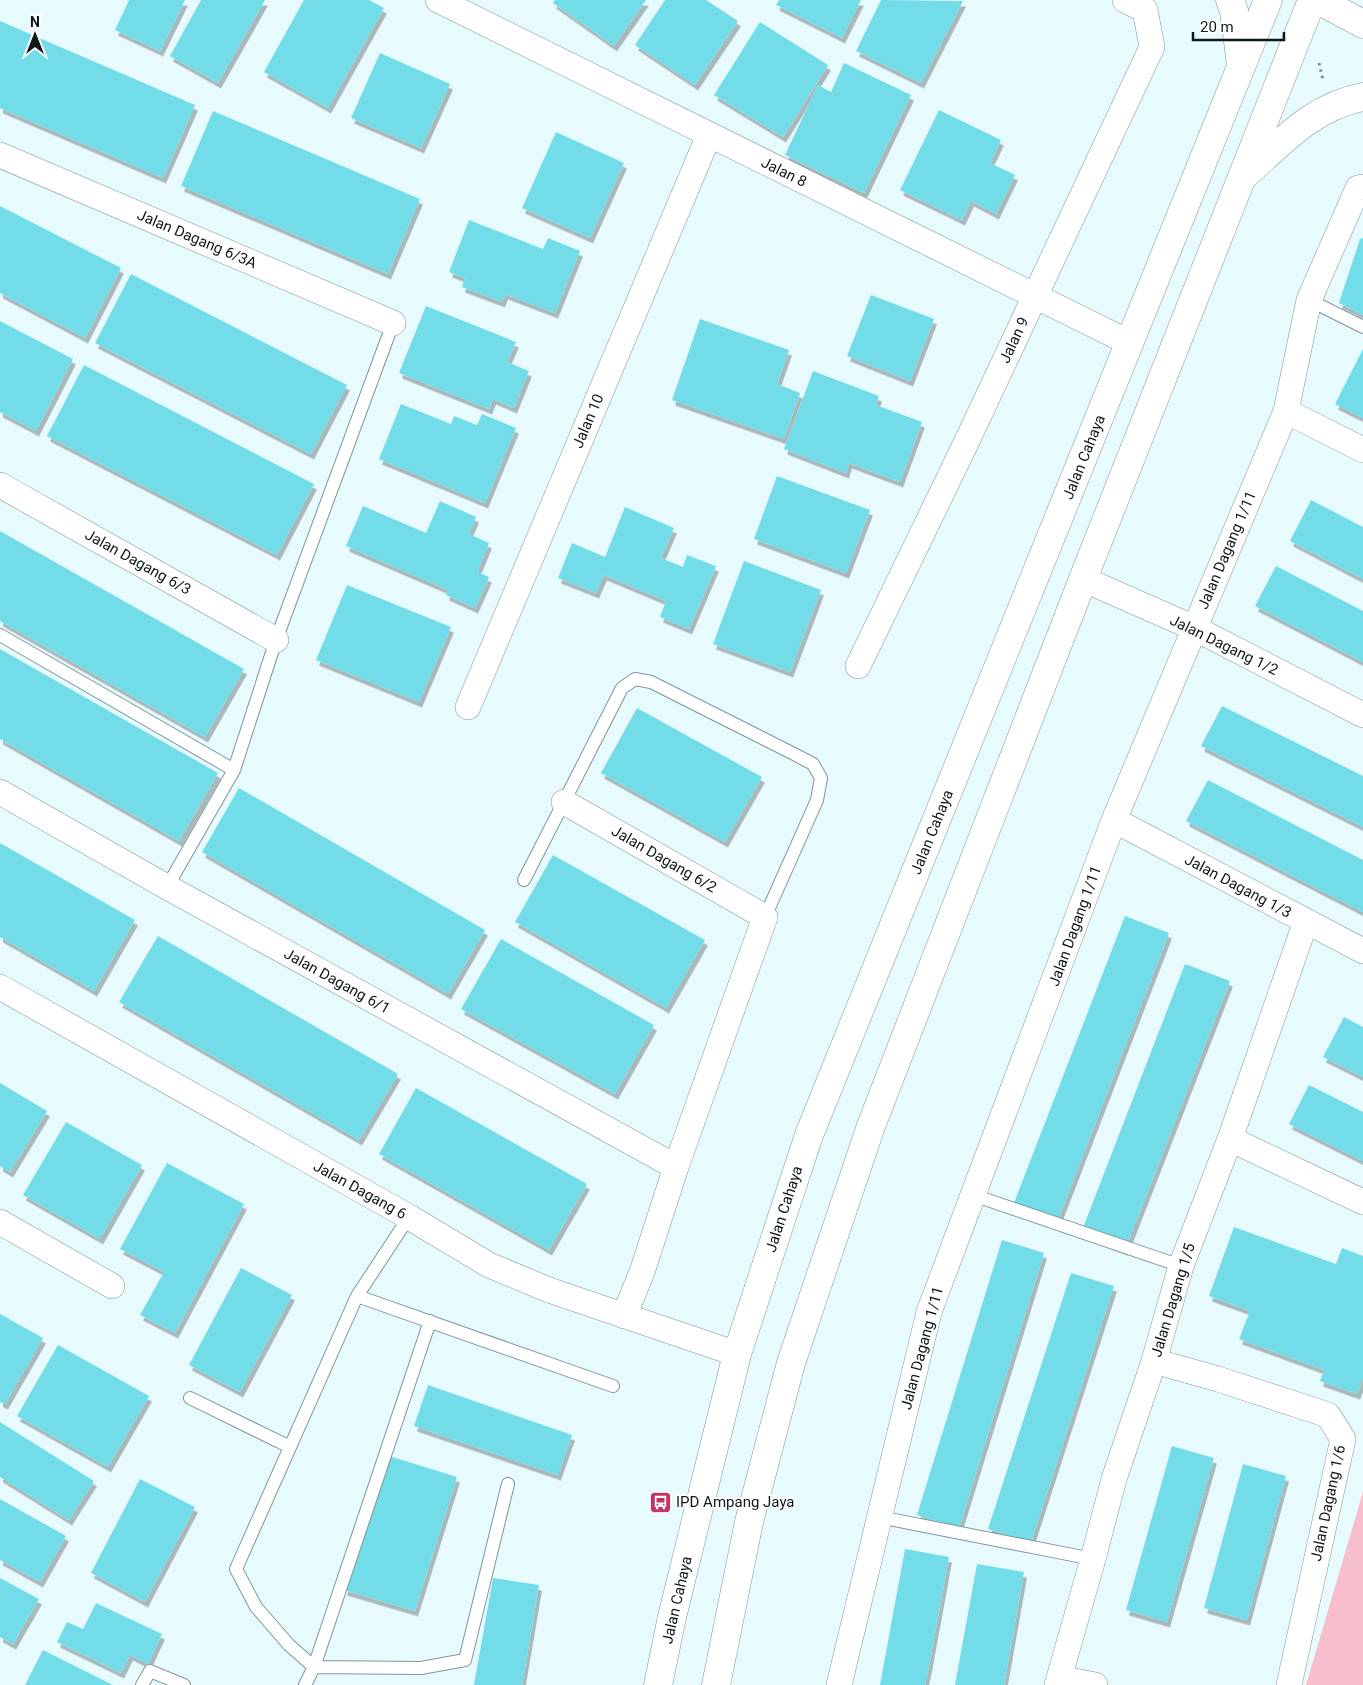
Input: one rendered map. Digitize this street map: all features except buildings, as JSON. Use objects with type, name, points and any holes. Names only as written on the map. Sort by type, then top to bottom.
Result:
[{"type":"main road","points":[[1230,0],[1234,11],[1241,66]]},
{"type":"main road","name":"Jalan Cahaya","points":[[658,1685],[672,1617],[737,1354],[809,1135],[1268,0]]},
{"type":"main road","points":[[716,1685],[749,1522],[791,1363],[871,1126],[1083,579],[1312,0]]},
{"type":"main road","points":[[1318,0],[1363,24]]},
{"type":"main road","points":[[1242,178],[1303,122],[1327,108],[1363,97]]},
{"type":"street","name":"Jalan 8","points":[[438,0],[1130,343]]},
{"type":"street","name":"Jalan 9","points":[[858,666],[1152,47],[1135,5]]},
{"type":"street","name":"Jalan 10","points":[[468,707],[708,135]]},
{"type":"street","name":"Jalan Dagang 6/3A","points":[[0,155],[393,323]]},
{"type":"street","name":"Jalan Dagang 1/11","points":[[839,1685],[929,1312],[1114,820],[1286,411],[1309,300],[1358,188],[1363,186]]},
{"type":"street","points":[[1286,411],[1363,450]]},
{"type":"street","name":"Jalan Dagang 6/3","points":[[0,485],[276,640]]},
{"type":"street","name":"Jalan Dagang 1/2","points":[[1083,579],[1194,628],[1363,715]]},
{"type":"street","name":"Jalan Dagang 6/1","points":[[0,792],[167,887],[676,1168]]},
{"type":"street","name":"Jalan Dagang 6/2","points":[[564,802],[765,917]]},
{"type":"street","name":"Jalan Dagang 1/3","points":[[1114,820],[1363,951]]},
{"type":"street","points":[[624,1316],[642,1272],[676,1168],[765,917]]},
{"type":"street","name":"Jalan Dagang 1/5","points":[[1058,1682],[1114,1479],[1154,1361],[1181,1266],[1230,1139],[1306,921]]},
{"type":"street","name":"Jalan Dagang 6","points":[[0,987],[408,1217],[489,1265],[549,1290],[737,1354]]},
{"type":"street","points":[[1230,1139],[1363,1202]]},
{"type":"street","points":[[0,1222],[112,1286]]},
{"type":"street","name":"Jalan Dagang 1/6","points":[[1154,1361],[1218,1379],[1328,1415],[1343,1439],[1288,1685]]},
{"type":"street","points":[[1058,1682],[1094,1685]]},
{"type":"lane","points":[[1309,300],[1363,328]]},
{"type":"lane","points":[[167,887],[234,770],[276,640],[393,323]]},
{"type":"lane","points":[[0,634],[234,770]]},
{"type":"lane","points":[[524,880],[622,688],[635,679],[651,682],[814,764],[821,778],[816,800],[765,917]]},
{"type":"lane","points":[[973,1195],[1181,1266]]},
{"type":"lane","points":[[408,1217],[357,1296],[236,1569],[256,1607],[289,1646],[314,1667],[421,1668],[465,1660],[508,1484]]},
{"type":"lane","points":[[357,1296],[613,1386]]},
{"type":"lane","points":[[305,1685],[314,1667],[430,1321]]},
{"type":"lane","points":[[190,1398],[290,1447]]},
{"type":"lane","points":[[879,1517],[1093,1559]]},
{"type":"lane","points":[[142,1685],[150,1671],[184,1685]]},
{"type":"shaded area","points":[[1363,1492],[1363,1685],[1306,1685]]},
{"type":"place","name":"IPD Ampang Jaya","points":[[660,1502]]}]
